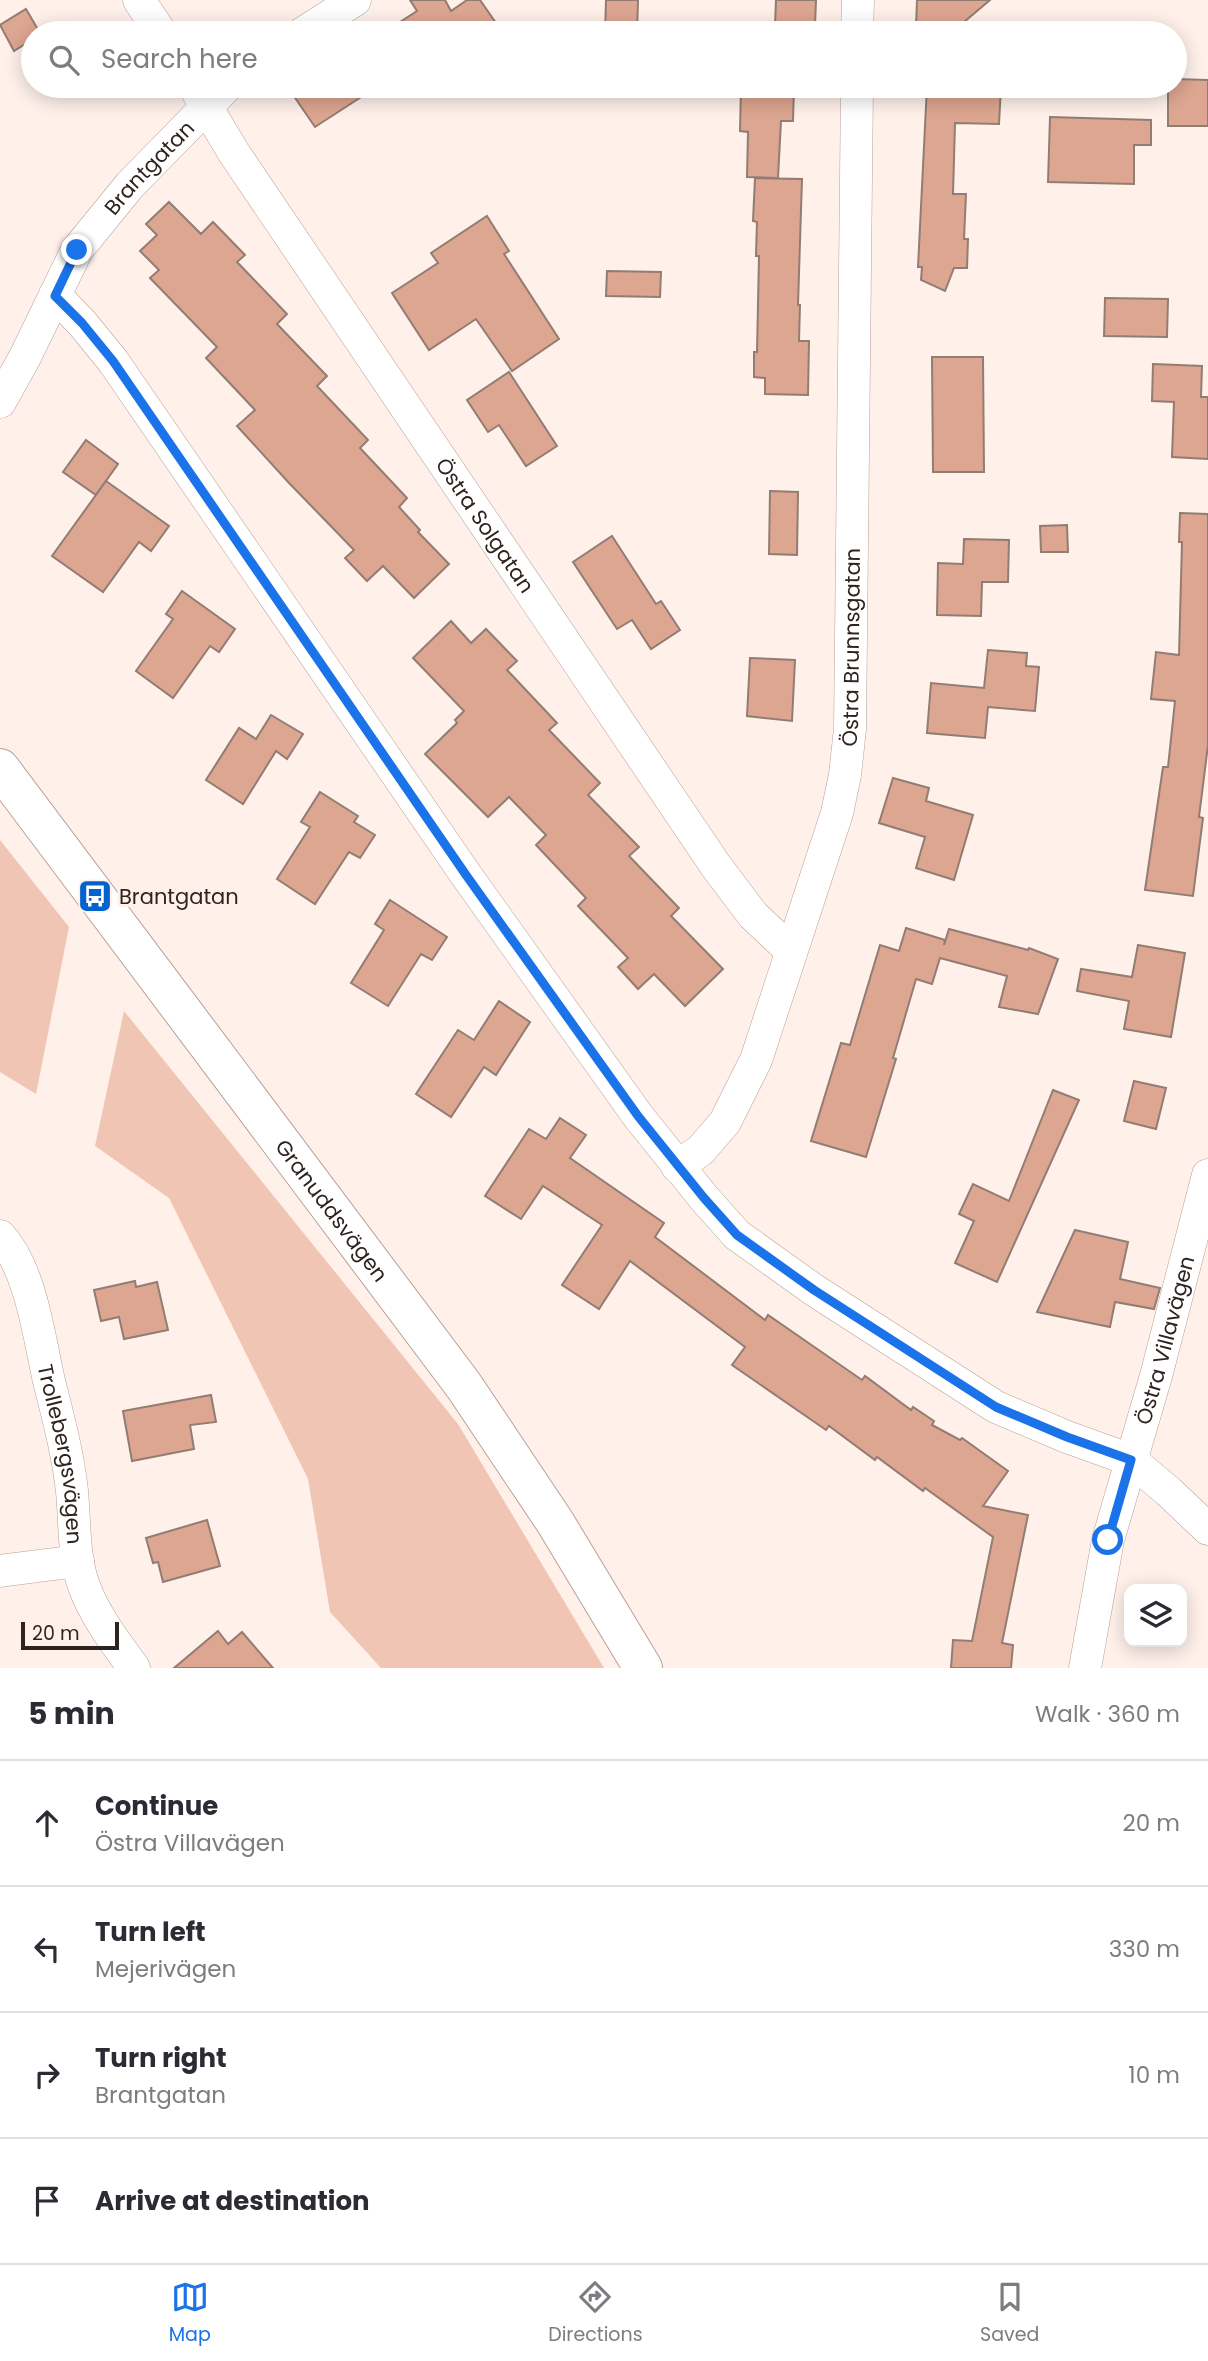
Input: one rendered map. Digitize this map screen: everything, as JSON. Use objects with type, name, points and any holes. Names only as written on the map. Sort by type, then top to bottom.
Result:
[{"type":"street","points":[[139,0],[153,21]]},
{"type":"street","points":[[322,21],[355,0]]},
{"type":"street","points":[[857,21],[858,0]]},
{"type":"street","name":"Brantgatan","points":[[0,402],[25,358],[77,250],[205,98]]},
{"type":"street","name":"Östra Solgatan","points":[[212,98],[262,195],[716,866],[753,915],[791,951]]},
{"type":"street","name":"Östra Brunnsgatan","points":[[677,1166],[700,1150],[724,1122],[756,1060],[837,813],[845,775],[850,729],[857,98]]},
{"type":"street","points":[[55,296],[82,323],[113,361],[466,875],[638,1116],[737,1235],[814,1290],[996,1407],[1131,1460],[1208,1529]]},
{"type":"street","name":"Granuddsvägen","points":[[0,768],[464,1386],[555,1522],[643,1668]]},
{"type":"street","name":"Östra Villavägen","points":[[1085,1668],[1108,1540],[1156,1377],[1208,1175]]},
{"type":"street","name":"Trollebergsvägen","points":[[0,1236],[8,1244],[19,1265],[34,1315],[68,1459],[78,1561],[93,1607],[134,1668]]},
{"type":"street","points":[[0,1571],[78,1561]]},
{"type":"shaded area","points":[[0,840],[69,927],[36,1094],[0,1072]]},
{"type":"shaded area","points":[[124,1011],[458,1424],[604,1668],[381,1668],[330,1612],[308,1479],[169,1198],[95,1146]]},
{"type":"building","points":[[410,0],[445,0],[451,11],[467,0],[480,0],[495,21],[402,21],[417,11]]},
{"type":"building","points":[[606,0],[638,0],[637,21],[605,21]]},
{"type":"building","points":[[776,0],[816,0],[815,21],[775,21]]},
{"type":"building","points":[[917,0],[990,0],[965,21],[916,21]]},
{"type":"building","points":[[26,9],[33,21],[21,21],[21,47],[14,51],[0,25]]},
{"type":"building","points":[[1187,79],[1208,80],[1208,126],[1168,126],[1168,98],[1187,98]]},
{"type":"building","points":[[295,98],[360,98],[315,127]]},
{"type":"building","points":[[741,98],[794,98],[793,121],[781,121],[778,178],[747,177],[748,132],[740,131]]},
{"type":"building","points":[[926,98],[1000,98],[999,124],[955,123],[953,194],[966,194],[964,239],[968,239],[967,268],[954,268],[945,291],[921,280],[922,267],[918,267]]},
{"type":"building","points":[[1050,117],[1151,120],[1151,145],[1134,145],[1134,184],[1048,182]]},
{"type":"building","points":[[755,178],[802,179],[799,341],[809,341],[808,395],[765,394],[765,378],[754,377],[759,256],[756,256],[757,222],[753,221]]},
{"type":"building","points":[[169,202],[201,234],[213,222],[245,255],[237,262],[287,314],[277,324],[327,376],[317,386],[368,440],[360,448],[407,498],[399,507],[420,530],[418,532],[449,564],[414,598],[383,566],[367,581],[345,558],[354,550],[237,426],[255,410],[206,358],[217,347],[150,278],[159,270],[140,251],[157,235],[146,224]]},
{"type":"building","points":[[487,216],[509,251],[504,254],[559,339],[512,371],[476,319],[429,350],[392,293],[438,263],[431,253]]},
{"type":"building","points":[[607,271],[661,272],[660,297],[606,296]]},
{"type":"building","points":[[1105,298],[1168,299],[1167,337],[1104,336]]},
{"type":"building","points":[[932,357],[983,357],[984,472],[933,472]]},
{"type":"building","points":[[1153,364],[1202,366],[1201,397],[1208,397],[1208,459],[1172,457],[1174,402],[1152,401]]},
{"type":"building","points":[[509,372],[557,446],[526,466],[499,425],[488,432],[467,400]]},
{"type":"building","points":[[86,440],[118,464],[96,495],[63,472]]},
{"type":"building","points":[[106,481],[169,526],[151,551],[139,542],[103,592],[52,556]]},
{"type":"building","points":[[770,491],[798,492],[797,555],[769,554]]},
{"type":"building","points":[[1180,513],[1208,514],[1208,745],[1199,817],[1203,818],[1193,896],[1145,890],[1163,767],[1168,767],[1175,701],[1151,699],[1156,652],[1179,655],[1182,542],[1179,542]]},
{"type":"building","points":[[1067,525],[1068,552],[1041,552],[1040,526]]},
{"type":"building","points":[[612,536],[656,604],[661,601],[680,630],[651,649],[632,620],[617,629],[573,562]]},
{"type":"building","points":[[964,539],[1009,540],[1008,582],[982,582],[981,616],[937,615],[938,563],[963,564]]},
{"type":"building","points":[[182,591],[235,629],[219,652],[210,646],[173,698],[136,671],[173,619],[166,614]]},
{"type":"building","points":[[451,621],[471,643],[486,629],[517,661],[507,670],[557,723],[549,730],[600,783],[588,795],[639,847],[629,856],[679,908],[671,916],[723,969],[685,1006],[654,974],[638,989],[618,967],[628,958],[578,906],[586,898],[536,845],[546,835],[509,797],[488,817],[425,754],[457,723],[455,720],[464,711],[413,658]]},
{"type":"building","points":[[988,650],[1027,653],[1026,666],[1039,667],[1035,711],[988,707],[985,738],[927,733],[931,683],[984,688]]},
{"type":"building","points":[[750,658],[795,660],[792,721],[747,716]]},
{"type":"building","points":[[271,715],[303,734],[287,759],[276,751],[243,804],[206,780],[239,728],[256,739]]},
{"type":"building","points":[[893,778],[929,788],[926,801],[973,815],[954,880],[916,868],[925,837],[879,823]]},
{"type":"building","points":[[320,792],[358,816],[354,822],[375,835],[360,858],[349,852],[315,904],[277,879],[310,827],[301,822]]},
{"type":"building","points":[[390,900],[447,937],[432,960],[421,954],[388,1006],[351,983],[384,930],[375,924]]},
{"type":"building","points":[[906,928],[945,940],[944,945],[949,929],[1028,950],[1029,948],[1058,959],[1038,1014],[999,1007],[1007,976],[940,958],[932,984],[916,979],[893,1058],[896,1059],[866,1157],[811,1141],[841,1043],[850,1045],[880,945],[899,951]]},
{"type":"building","points":[[1138,945],[1185,953],[1171,1037],[1124,1029],[1129,1001],[1077,991],[1081,969],[1132,977]]},
{"type":"building","points":[[499,1001],[530,1022],[496,1075],[484,1067],[451,1117],[416,1094],[458,1030],[474,1040]]},
{"type":"building","points":[[1134,1081],[1166,1088],[1156,1129],[1124,1121]]},
{"type":"building","points":[[1053,1090],[1079,1100],[997,1282],[955,1263],[974,1221],[959,1214],[973,1184],[1009,1201]]},
{"type":"building","points":[[560,1118],[586,1135],[570,1158],[664,1223],[655,1237],[765,1320],[768,1315],[862,1380],[865,1376],[911,1410],[913,1407],[934,1421],[932,1425],[960,1440],[962,1438],[1008,1471],[983,1506],[1028,1515],[1002,1643],[1013,1645],[1011,1668],[951,1668],[953,1640],[972,1641],[993,1537],[925,1488],[923,1491],[877,1457],[875,1460],[829,1426],[826,1430],[732,1365],[745,1347],[630,1261],[599,1309],[562,1285],[602,1225],[543,1186],[521,1219],[485,1196],[529,1129],[546,1139]]},
{"type":"building","points":[[1075,1230],[1128,1242],[1120,1279],[1160,1288],[1154,1309],[1115,1302],[1110,1327],[1037,1312]]},
{"type":"building","points":[[135,1281],[136,1287],[157,1282],[168,1330],[124,1339],[119,1317],[101,1321],[94,1290]]},
{"type":"building","points":[[211,1395],[216,1422],[190,1425],[194,1449],[132,1461],[123,1411]]},
{"type":"building","points":[[207,1520],[220,1566],[163,1582],[158,1562],[153,1563],[146,1538]]},
{"type":"building","points":[[218,1631],[228,1644],[242,1632],[273,1668],[174,1668]]},
{"type":"place","name":"Brantgatan","points":[[95,896]]},
{"type":"route","points":[[77,250],[55,296],[82,323],[113,361],[306,645],[638,1116],[737,1235],[814,1290],[996,1407],[1131,1460],[1108,1540]]}]
